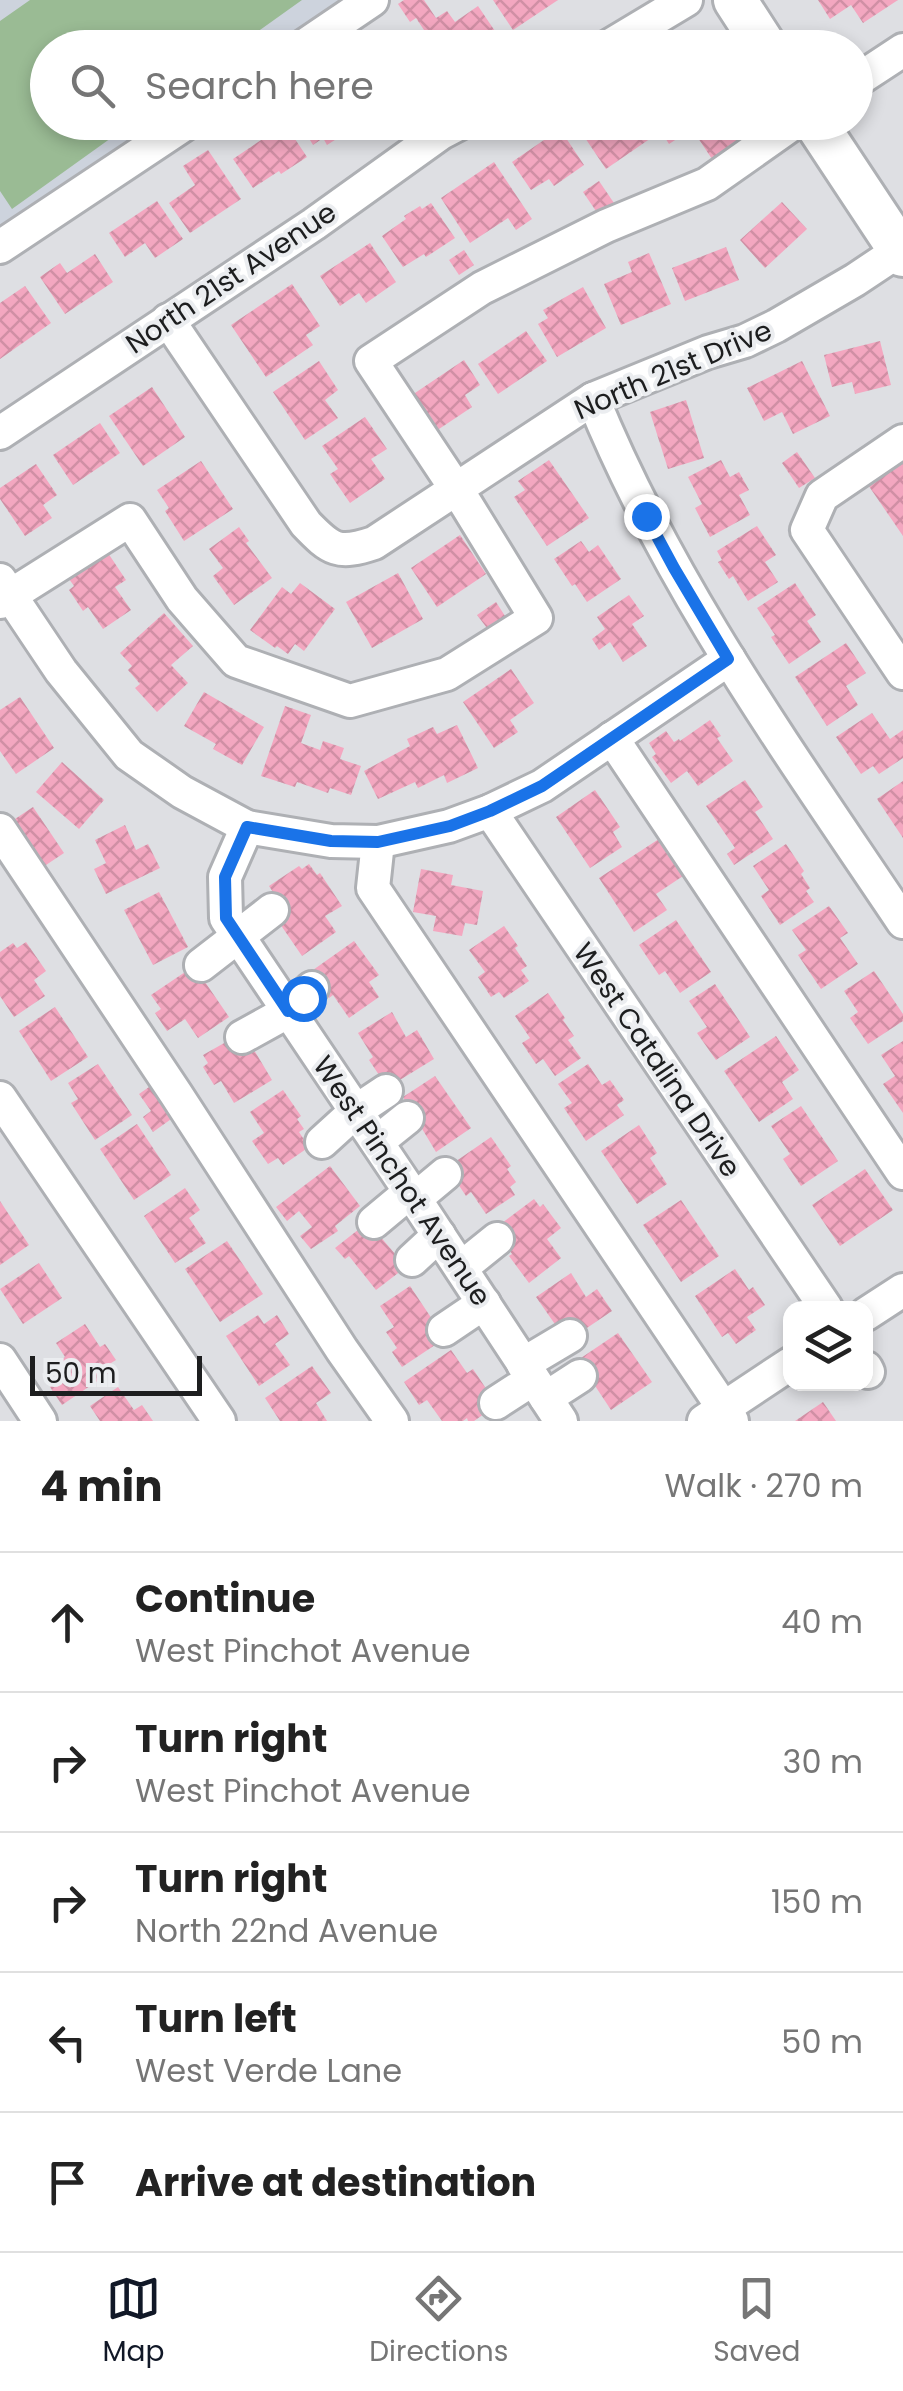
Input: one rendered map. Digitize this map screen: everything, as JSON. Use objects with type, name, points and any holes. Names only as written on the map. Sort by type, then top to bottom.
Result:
[{"type":"main road","points":[[735,0],[754,30]]},
{"type":"main road","points":[[827,140],[902,251]]},
{"type":"street","points":[[328,30],[372,0]]},
{"type":"street","points":[[636,30],[686,0]]},
{"type":"street","points":[[873,70],[903,50]]},
{"type":"street","points":[[0,247],[161,140]]},
{"type":"street","name":"North 21st Avenue","points":[[0,433],[314,224],[431,140]]},
{"type":"street","points":[[728,659],[542,786],[490,811],[450,826],[378,842],[331,841],[247,827],[182,792],[129,755],[3,593],[130,520],[182,599],[236,661],[350,701],[447,674],[536,618],[371,361],[482,288],[606,226],[707,184],[769,140]]},
{"type":"street","name":"North 21st Drive","points":[[168,320],[306,524],[325,544],[340,550],[357,549],[374,544],[593,399],[776,326],[902,251]]},
{"type":"street","points":[[593,399],[674,568],[728,659],[903,922]]},
{"type":"street","points":[[903,441],[822,496],[807,530],[903,673]]},
{"type":"street","points":[[612,738],[903,1173]]},
{"type":"street","name":"West Catalina Drive","points":[[490,811],[821,1301]]},
{"type":"street","name":"West Pinchot Avenue","points":[[247,827],[225,877],[226,918],[238,936],[300,1000],[356,1111],[541,1391]]},
{"type":"street","points":[[0,830],[392,1421]]},
{"type":"street","points":[[378,842],[373,888],[720,1417],[783,1369]]},
{"type":"street","points":[[201,964],[272,910]]},
{"type":"street","points":[[242,1037],[300,1000]]},
{"type":"street","points":[[322,1142],[386,1090]]},
{"type":"street","points":[[0,1098],[219,1421]]},
{"type":"street","points":[[377,1142],[407,1118]]},
{"type":"street","points":[[374,1222],[445,1174]]},
{"type":"street","points":[[412,1260],[439,1235]]},
{"type":"street","points":[[461,1268],[497,1240]]},
{"type":"street","points":[[873,1309],[903,1290]]},
{"type":"street","points":[[444,1330],[484,1303]]},
{"type":"street","points":[[541,1391],[570,1336]]},
{"type":"street","points":[[0,1360],[40,1421]]},
{"type":"street","points":[[496,1403],[580,1376]]},
{"type":"shaded area","points":[[0,0],[353,0],[307,30],[30,30],[30,140],[142,140],[0,233]]},
{"type":"green space","points":[[30,0],[302,0],[260,30],[30,30],[30,140],[108,140],[12,209],[0,191],[0,21]]},
{"type":"building","points":[[404,0],[424,0],[436,18],[447,11],[455,22],[478,6],[494,30],[424,30],[416,18],[410,22],[398,4]]},
{"type":"building","points":[[493,0],[558,0],[513,30]]},
{"type":"building","points":[[818,0],[898,0],[863,23],[851,5],[830,19]]},
{"type":"building","points":[[261,140],[296,140],[307,157],[253,188],[233,159]]},
{"type":"building","points":[[544,140],[567,140],[584,165],[554,186],[549,179],[531,190],[512,162]]},
{"type":"building","points":[[586,140],[648,140],[606,169]]},
{"type":"building","points":[[699,140],[744,140],[745,142],[714,162]]},
{"type":"building","points":[[208,150],[241,199],[190,233],[169,203],[195,185],[183,166]]},
{"type":"building","points":[[494,162],[532,219],[516,230],[508,218],[470,243],[441,198]]},
{"type":"building","points":[[599,181],[614,203],[598,214],[583,192]]},
{"type":"building","points":[[157,201],[183,239],[155,258],[145,243],[125,257],[109,233]]},
{"type":"building","points":[[782,202],[807,229],[765,268],[740,240]]},
{"type":"building","points":[[431,203],[455,238],[403,267],[382,236],[406,219],[404,216]]},
{"type":"building","points":[[370,243],[396,282],[366,303],[359,293],[340,306],[320,276]]},
{"type":"building","points":[[726,247],[739,280],[685,301],[672,268]]},
{"type":"building","points":[[464,250],[474,265],[459,275],[449,260]]},
{"type":"building","points":[[649,253],[671,304],[621,325],[604,284],[632,272],[628,262]]},
{"type":"building","points":[[95,254],[113,282],[65,314],[40,277],[60,263],[67,273]]},
{"type":"building","points":[[292,284],[320,326],[306,335],[313,345],[266,377],[231,325]]},
{"type":"building","points":[[25,286],[51,323],[0,359],[0,303]]},
{"type":"building","points":[[583,287],[606,328],[557,357],[538,324],[548,318],[543,310]]},
{"type":"building","points":[[526,331],[547,361],[498,394],[478,364]]},
{"type":"building","points":[[880,341],[891,385],[855,394],[852,382],[832,387],[824,355]]},
{"type":"building","points":[[464,360],[480,385],[465,395],[472,407],[436,431],[412,395]]},
{"type":"building","points":[[319,361],[338,390],[325,400],[338,418],[305,440],[273,392]]},
{"type":"building","points":[[802,361],[830,416],[793,434],[782,412],[764,421],[747,388]]},
{"type":"building","points":[[152,387],[185,437],[143,466],[109,416]]},
{"type":"building","points":[[686,400],[704,458],[668,469],[650,412]]},
{"type":"building","points":[[365,417],[387,449],[371,459],[385,479],[350,503],[330,474],[338,469],[322,446]]},
{"type":"building","points":[[100,423],[120,453],[73,485],[53,455]]},
{"type":"building","points":[[797,452],[815,478],[799,488],[782,463]]},
{"type":"building","points":[[549,460],[589,518],[547,546],[514,497],[525,490],[518,481]]},
{"type":"building","points":[[721,460],[730,477],[739,472],[749,490],[739,495],[750,515],[710,537],[695,508],[702,504],[688,477]]},
{"type":"building","points":[[903,460],[903,536],[864,479]]},
{"type":"building","points":[[201,461],[233,509],[184,541],[157,490]]},
{"type":"building","points":[[36,464],[57,495],[43,505],[52,518],[25,536],[0,499],[0,488]]},
{"type":"building","points":[[757,526],[776,555],[765,562],[778,582],[748,601],[733,576],[729,579],[718,562],[722,560],[717,551]]},
{"type":"building","points":[[239,527],[272,578],[234,605],[213,576],[223,568],[209,549]]},
{"type":"building","points":[[460,535],[486,574],[437,607],[411,568]]},
{"type":"building","points":[[581,541],[589,552],[598,545],[621,579],[587,602],[554,559]]},
{"type":"building","points":[[108,553],[126,580],[115,587],[131,610],[103,629],[88,607],[83,611],[69,590],[74,586],[69,579]]},
{"type":"building","points":[[398,573],[423,619],[372,648],[346,602]]},
{"type":"building","points":[[300,583],[335,609],[304,651],[295,644],[288,654],[250,630],[282,587],[291,594]]},
{"type":"building","points":[[795,583],[816,615],[807,621],[821,642],[789,664],[757,608]]},
{"type":"building","points":[[629,595],[644,616],[632,624],[647,646],[623,662],[610,642],[599,650],[592,639],[605,629],[597,617]]},
{"type":"building","points":[[496,602],[505,616],[487,628],[477,615]]},
{"type":"building","points":[[164,613],[193,646],[171,665],[188,683],[157,712],[135,688],[140,684],[128,670],[132,666],[120,653]]},
{"type":"building","points":[[846,643],[866,673],[846,686],[858,705],[827,726],[795,677]]},
{"type":"building","points":[[511,669],[534,703],[510,720],[518,732],[494,748],[463,702]]},
{"type":"building","points":[[204,692],[264,727],[242,765],[184,726]]},
{"type":"building","points":[[20,697],[54,748],[16,774],[0,751],[0,710]]},
{"type":"building","points":[[285,706],[311,715],[301,743],[320,750],[323,741],[344,748],[340,759],[361,766],[351,795],[330,788],[328,793],[297,782],[295,787],[261,776]]},
{"type":"building","points":[[872,713],[890,739],[903,730],[903,758],[879,774],[873,766],[861,774],[836,737]]},
{"type":"building","points":[[710,720],[733,761],[698,786],[687,771],[671,783],[652,757],[656,754],[649,743],[666,731],[674,742],[680,741]]},
{"type":"building","points":[[457,725],[478,768],[447,783],[444,775],[418,788],[415,782],[378,799],[364,771],[410,746],[407,739],[433,727],[437,734]]},
{"type":"building","points":[[62,762],[104,800],[79,829],[36,792]]},
{"type":"building","points":[[745,780],[763,807],[755,812],[773,839],[734,865],[727,854],[735,848],[706,806]]},
{"type":"building","points":[[903,781],[903,838],[877,799]]},
{"type":"building","points":[[595,790],[620,827],[613,832],[622,847],[590,868],[556,817]]},
{"type":"building","points":[[33,807],[64,853],[34,873],[3,827]]},
{"type":"building","points":[[125,825],[136,850],[148,844],[160,868],[106,894],[94,869],[106,863],[95,840]]},
{"type":"building","points":[[662,837],[686,874],[656,894],[667,910],[634,932],[599,878]]},
{"type":"building","points":[[786,844],[804,871],[801,874],[810,888],[806,891],[814,902],[780,925],[761,896],[769,890],[753,866]]},
{"type":"building","points":[[309,864],[317,875],[320,873],[342,906],[325,916],[336,932],[302,956],[278,921],[288,915],[269,886],[299,866],[302,869]]},
{"type":"building","points":[[421,869],[453,875],[451,885],[483,891],[477,925],[465,923],[462,936],[433,931],[436,916],[413,912]]},
{"type":"building","points":[[159,892],[188,947],[153,965],[124,910]]},
{"type":"building","points":[[829,906],[848,933],[840,938],[858,964],[821,989],[798,955],[806,950],[792,930]]},
{"type":"building","points":[[676,920],[711,972],[680,993],[665,971],[659,975],[639,945]]},
{"type":"building","points":[[504,926],[518,946],[515,948],[527,966],[521,970],[529,981],[504,998],[499,992],[491,997],[478,977],[485,972],[469,950]]},
{"type":"building","points":[[354,941],[379,975],[369,982],[379,997],[349,1018],[333,995],[329,998],[313,970]]},
{"type":"building","points":[[26,942],[46,971],[34,980],[45,996],[14,1017],[0,996],[0,952],[13,943],[17,948]]},
{"type":"building","points":[[194,966],[229,1017],[198,1038],[185,1019],[167,1031],[155,1013],[161,1009],[151,995]]},
{"type":"building","points":[[874,971],[903,1014],[903,1021],[868,1044],[850,1018],[858,1012],[844,991]]},
{"type":"building","points":[[715,984],[750,1037],[716,1060],[697,1033],[707,1027],[689,1001]]},
{"type":"building","points":[[548,993],[565,1018],[574,1036],[568,1040],[581,1058],[555,1076],[543,1059],[536,1064],[522,1043],[530,1038],[515,1016]]},
{"type":"building","points":[[55,1007],[88,1057],[51,1081],[19,1031]]},
{"type":"building","points":[[392,1012],[406,1037],[417,1030],[434,1059],[390,1086],[369,1060],[373,1057],[358,1033]]},
{"type":"building","points":[[776,1036],[799,1070],[782,1082],[793,1099],[759,1122],[724,1071]]},
{"type":"building","points":[[233,1038],[248,1040],[272,1080],[234,1103],[221,1081],[214,1085],[203,1067],[208,1063],[203,1055]]},
{"type":"building","points":[[903,1041],[903,1113],[883,1084],[895,1076],[881,1055]]},
{"type":"building","points":[[98,1064],[132,1115],[95,1140],[71,1103],[78,1099],[68,1083]]},
{"type":"building","points":[[588,1064],[602,1085],[610,1080],[624,1100],[617,1105],[624,1115],[586,1141],[564,1108],[572,1103],[558,1084]]},
{"type":"building","points":[[435,1076],[471,1128],[436,1152],[403,1097]]},
{"type":"building","points":[[152,1085],[174,1117],[153,1132],[143,1117],[151,1111],[139,1094]]},
{"type":"building","points":[[283,1090],[301,1116],[297,1119],[304,1129],[299,1132],[309,1147],[283,1165],[278,1158],[268,1164],[252,1141],[264,1133],[250,1112]]},
{"type":"building","points":[[801,1106],[838,1161],[801,1186],[783,1159],[790,1154],[771,1126]]},
{"type":"building","points":[[137,1124],[171,1175],[134,1200],[100,1149]]},
{"type":"building","points":[[639,1125],[657,1153],[650,1158],[667,1184],[637,1204],[601,1151]]},
{"type":"building","points":[[491,1137],[511,1166],[507,1169],[516,1182],[510,1187],[515,1195],[486,1214],[471,1192],[466,1196],[452,1175],[452,1164]]},
{"type":"building","points":[[330,1166],[360,1206],[335,1226],[338,1231],[311,1249],[300,1236],[312,1227],[299,1211],[287,1221],[276,1207]]},
{"type":"building","points":[[865,1169],[893,1210],[840,1246],[812,1205]]},
{"type":"building","points":[[185,1188],[200,1210],[189,1218],[206,1243],[175,1263],[144,1216]]},
{"type":"building","points":[[534,1199],[540,1207],[543,1204],[561,1228],[547,1239],[561,1258],[529,1283],[494,1229]]},
{"type":"building","points":[[681,1200],[719,1256],[681,1282],[643,1225]]},
{"type":"building","points":[[0,1201],[29,1245],[0,1265]]},
{"type":"building","points":[[368,1222],[406,1267],[376,1290],[349,1256],[345,1259],[335,1248]]},
{"type":"building","points":[[227,1241],[263,1294],[220,1322],[185,1269]]},
{"type":"building","points":[[39,1263],[62,1298],[23,1324],[0,1289]]},
{"type":"building","points":[[735,1269],[765,1305],[747,1317],[756,1330],[736,1344],[728,1333],[722,1337],[695,1296]]},
{"type":"building","points":[[571,1273],[586,1297],[597,1289],[612,1311],[578,1334],[559,1330],[536,1297]]},
{"type":"building","points":[[410,1286],[434,1322],[441,1341],[402,1367],[392,1352],[397,1348],[386,1332],[394,1327],[380,1306]]},
{"type":"building","points":[[258,1315],[264,1324],[277,1315],[289,1334],[275,1344],[290,1365],[259,1386],[226,1336]]},
{"type":"building","points":[[85,1324],[100,1347],[105,1344],[116,1360],[111,1363],[115,1369],[62,1405],[50,1387],[60,1379],[51,1366],[65,1357],[56,1343]]},
{"type":"building","points":[[618,1333],[652,1382],[611,1410],[578,1360]]},
{"type":"building","points":[[451,1350],[467,1373],[473,1369],[487,1390],[481,1395],[491,1409],[474,1421],[442,1421],[427,1400],[419,1405],[404,1382]]},
{"type":"building","points":[[312,1366],[331,1393],[316,1403],[327,1421],[280,1421],[265,1398]]},
{"type":"building","points":[[118,1387],[134,1410],[142,1405],[153,1421],[100,1421],[90,1406]]},
{"type":"building","points":[[823,1402],[836,1421],[795,1421]]},
{"type":"route","points":[[303,998],[288,1011],[226,918],[225,877],[247,827],[331,841],[378,842],[450,826],[542,786],[728,659],[646,516]]}]
